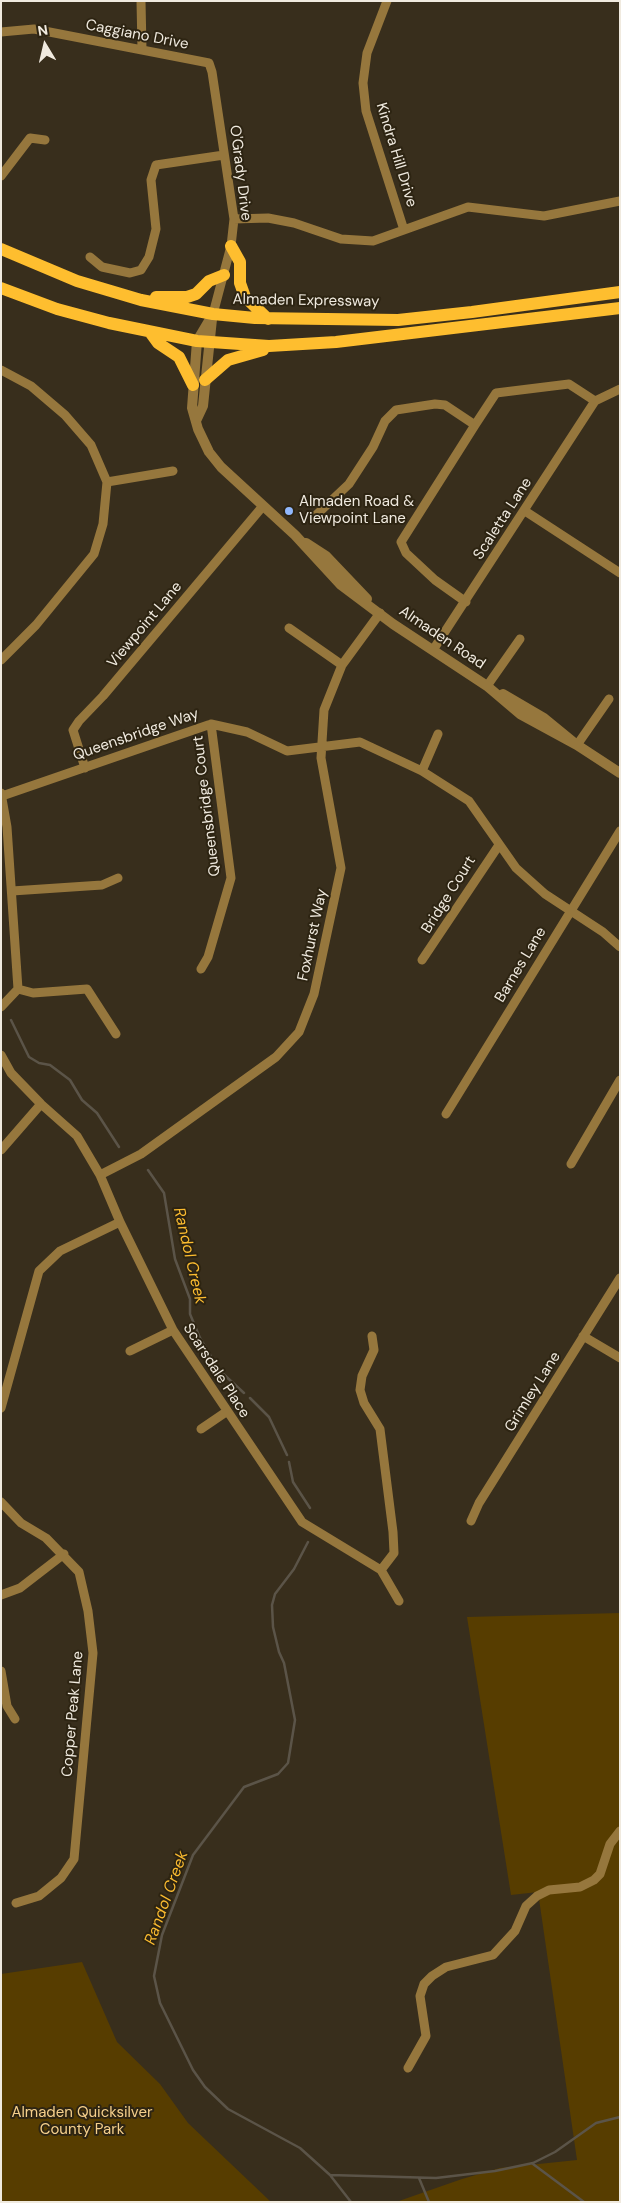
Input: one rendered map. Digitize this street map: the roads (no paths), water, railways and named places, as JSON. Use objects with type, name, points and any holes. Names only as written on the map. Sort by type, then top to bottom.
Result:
[{"type":"main road","points":[[231,246],[240,262],[240,283],[245,297],[268,319]]},
{"type":"main road","name":"Almaden Expressway","points":[[1,249],[77,280],[142,300],[213,314],[268,319],[398,320],[620,292]]},
{"type":"main road","points":[[142,300],[161,296],[187,297],[196,294],[209,281],[224,275]]},
{"type":"main road","points":[[1,288],[73,314],[150,332],[203,342],[269,346],[336,342],[620,308]]},
{"type":"main road","points":[[150,332],[158,343],[179,357],[193,385]]},
{"type":"main road","points":[[205,380],[228,360],[258,353],[269,346]]},
{"type":"street","points":[[141,1],[142,49]]},
{"type":"street","name":"Kindra Hill Drive","points":[[387,1],[367,53],[363,83],[366,111],[404,230]]},
{"type":"street","name":"Caggiano Drive","points":[[1,32],[34,29],[209,63]]},
{"type":"street","name":"O'Grady Drive","points":[[209,63],[212,72],[234,219],[231,246],[213,314]]},
{"type":"street","points":[[1,176],[30,138],[45,140]]},
{"type":"street","points":[[90,257],[102,268],[130,273],[141,270],[150,258],[156,229],[151,180],[156,165],[224,155]]},
{"type":"street","points":[[234,219],[268,218],[349,240],[373,241],[468,208],[544,216],[620,201]]},
{"type":"street","name":"Almaden Road","points":[[213,314],[203,342],[193,385],[192,408],[208,452],[295,536],[341,585],[487,686],[527,706],[577,745],[620,773]]},
{"type":"street","name":"Almaden Road","points":[[196,421],[203,406],[205,380],[203,342]]},
{"type":"street","points":[[1,370],[31,386],[65,415],[91,445],[107,482],[103,524],[94,554],[36,625],[1,660]]},
{"type":"street","points":[[466,602],[435,580],[406,553],[401,542],[496,393],[569,384],[595,401],[620,389]]},
{"type":"street","name":"Scaletta Lane","points":[[433,650],[595,401]]},
{"type":"street","points":[[314,517],[349,484],[373,448],[385,421],[396,410],[435,404],[445,405],[474,425]]},
{"type":"street","points":[[107,482],[173,471]]},
{"type":"street","name":"Viewpoint Lane","points":[[85,768],[73,730],[263,506]]},
{"type":"street","points":[[525,511],[620,573]]},
{"type":"street","name":"Foxhurst Way","points":[[100,1175],[141,1154],[157,1143],[276,1057],[299,1032],[314,994],[341,868],[321,758],[324,710],[342,665],[380,613]]},
{"type":"street","points":[[289,628],[342,665]]},
{"type":"street","points":[[487,686],[520,639]]},
{"type":"street","points":[[577,745],[609,698]]},
{"type":"street","name":"Queensbridge Way","points":[[2,795],[211,724],[247,732],[287,751],[360,742],[422,771],[469,801],[516,868],[545,894],[604,932],[620,947]]},
{"type":"street","name":"Queensbridge Court","points":[[201,969],[208,957],[231,878],[211,724]]},
{"type":"street","points":[[422,771],[438,734]]},
{"type":"street","points":[[1,1007],[18,989],[12,890],[2,795]]},
{"type":"street","name":"Barnes Lane","points":[[446,1114],[620,831]]},
{"type":"street","name":"Bridge Court","points":[[422,960],[499,845]]},
{"type":"street","points":[[12,890],[102,885],[118,878]]},
{"type":"street","points":[[18,989],[33,992],[87,989],[116,1034]]},
{"type":"street","name":"Scarsdale Place","points":[[1,1055],[11,1072],[41,1104],[77,1136],[100,1175],[120,1222],[173,1330],[226,1412],[302,1522],[381,1570]]},
{"type":"street","points":[[571,1164],[620,1080]]},
{"type":"street","points":[[1,1150],[41,1104]]},
{"type":"street","points":[[1,1408],[39,1271],[60,1251],[120,1222]]},
{"type":"street","name":"Grimley Lane","points":[[471,1521],[484,1495],[620,1278]]},
{"type":"street","points":[[130,1351],[173,1330]]},
{"type":"street","points":[[372,1336],[374,1350],[362,1376],[360,1390],[364,1403],[380,1429],[394,1553],[381,1570],[399,1601]]},
{"type":"street","points":[[583,1336],[620,1358]]},
{"type":"street","points":[[201,1430],[226,1412]]},
{"type":"street","name":"Copper Peak Lane","points":[[1,1502],[20,1524],[46,1538],[64,1554],[79,1572],[88,1611],[93,1653],[74,1859],[62,1878],[39,1896],[16,1903]]},
{"type":"street","points":[[1,1595],[20,1588],[64,1554]]},
{"type":"street","points":[[1,1671],[7,1706],[16,1719]]},
{"type":"street","points":[[408,2068],[426,2036],[420,1996],[424,1984],[446,1967],[493,1955],[515,1931],[526,1906],[537,1896],[549,1890],[580,1887],[594,1880],[600,1874],[610,1844],[620,1831]]},
{"type":"waterway","name":"Randol Creek","points":[[11,1020],[29,1057],[39,1063],[50,1065],[70,1080],[82,1100],[97,1113],[119,1147]]},
{"type":"waterway","name":"Randol Creek","points":[[148,1170],[164,1193],[175,1259],[190,1299],[190,1314],[200,1338],[219,1370],[244,1393]]},
{"type":"waterway","name":"Randol Creek","points":[[250,1398],[269,1417],[287,1455]]},
{"type":"waterway","name":"Randol Creek","points":[[289,1462],[293,1482],[310,1508]]},
{"type":"waterway","name":"Randol Creek","points":[[308,1542],[294,1569],[275,1594],[272,1605],[273,1627],[279,1652],[284,1663],[295,1720],[288,1763],[278,1774],[244,1787],[193,1855],[162,1935],[154,1976],[160,2003],[193,2070],[205,2087],[228,2109],[300,2148],[330,2175],[351,2202]]},
{"type":"waterway","points":[[330,2175],[436,2178],[495,2171],[533,2163],[555,2152],[596,2123],[620,2117]]},
{"type":"waterway","points":[[533,2164],[584,2202]]},
{"type":"waterway","points":[[419,2178],[429,2202]]},
{"type":"place","name":"Almaden Road & Viewpoint Lane","points":[[289,511]]},
{"type":"park label","name":"Almaden Quicksilver County Park","points":[[82,2122]]}]
